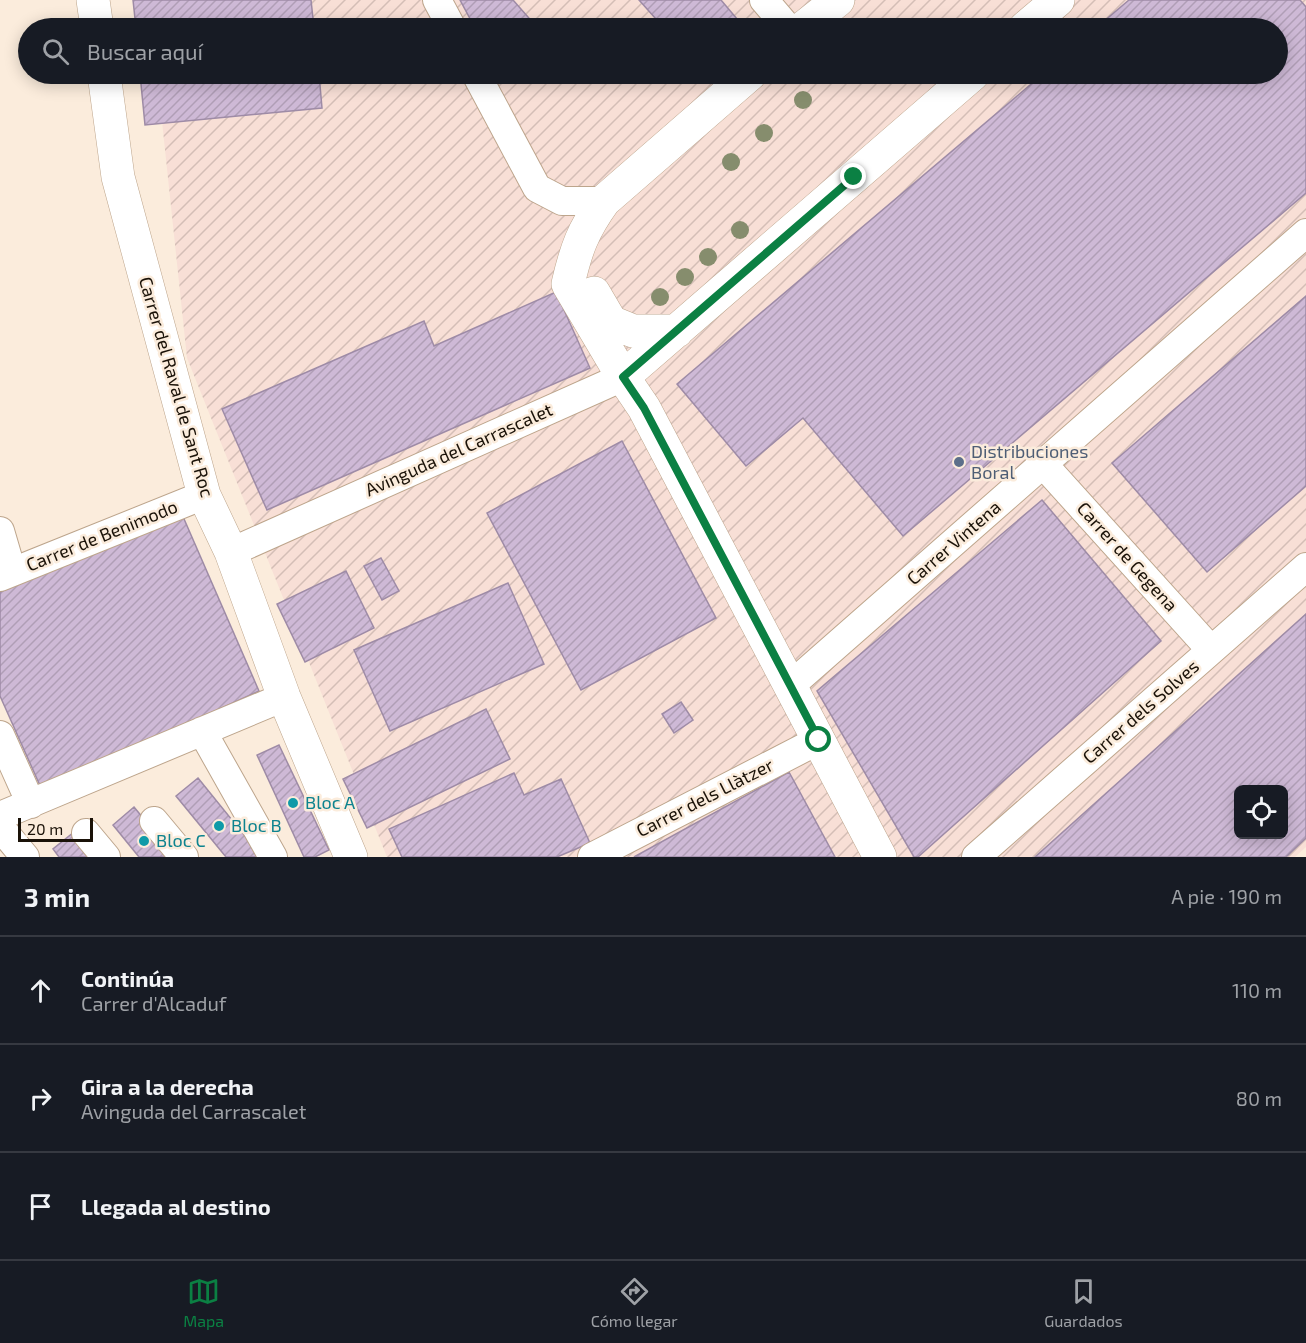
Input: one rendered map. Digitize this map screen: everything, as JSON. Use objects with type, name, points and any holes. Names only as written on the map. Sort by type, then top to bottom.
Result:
[{"type":"street","points":[[93,0],[96,18]]},
{"type":"street","points":[[437,0],[447,18]]},
{"type":"street","points":[[764,0],[779,18]]},
{"type":"street","points":[[816,18],[838,0]]},
{"type":"street","points":[[1037,18],[1058,0]]},
{"type":"street","name":"Carrer del Raval de Sant Roc","points":[[105,84],[118,177],[204,495],[231,552],[284,697],[351,857]]},
{"type":"street","points":[[481,84],[537,188],[562,201],[604,201]]},
{"type":"street","points":[[738,84],[604,201],[586,226],[574,255],[568,284],[644,408],[880,857]]},
{"type":"street","name":"Avinguda del Carrascalet","points":[[231,552],[623,377],[961,84]]},
{"type":"street","points":[[668,145],[663,180],[605,226],[597,245],[590,286],[611,322],[633,332],[677,331]]},
{"type":"street","name":"Carrer Vintena","points":[[790,686],[1306,233]]},
{"type":"street","name":"Carrer de Gegena","points":[[1043,464],[1211,650]]},
{"type":"street","name":"Carrer de Benimodo","points":[[6,575],[204,495]]},
{"type":"street","points":[[0,531],[6,575]]},
{"type":"street","name":"Carrer dels Solves","points":[[976,857],[1306,567]]},
{"type":"street","points":[[0,816],[284,697]]},
{"type":"street","points":[[202,731],[273,857]]},
{"type":"street","points":[[0,735],[31,804]]},
{"type":"street","name":"Carrer dels Llàtzer","points":[[592,857],[819,740]]},
{"type":"street","points":[[154,821],[184,857]]},
{"type":"street","points":[[0,826],[26,857]]},
{"type":"street","points":[[86,833],[106,857]]},
{"type":"shaded area","points":[[149,0],[1306,0],[1306,847],[1295,857],[387,857],[187,358],[158,84],[1288,84],[1288,18],[151,18]]},
{"type":"building","points":[[133,0],[311,0],[313,18],[135,18]]},
{"type":"building","points":[[460,0],[513,0],[529,18],[470,18]]},
{"type":"building","points":[[639,0],[721,0],[736,18],[655,18]]},
{"type":"building","points":[[1129,0],[1300,0],[1306,7],[1306,193],[903,536],[803,418],[746,466],[677,384],[1031,84],[1288,84],[1288,18],[1108,18]]},
{"type":"building","points":[[141,84],[320,84],[322,108],[145,125]]},
{"type":"building","points":[[556,292],[590,368],[267,510],[222,409],[424,321],[434,346]]},
{"type":"building","points":[[1306,296],[1306,486],[1207,572],[1112,463]]},
{"type":"building","points":[[622,441],[716,618],[581,690],[487,513]]},
{"type":"building","points":[[1042,500],[1161,641],[918,857],[914,857],[817,691]]},
{"type":"building","points":[[181,512],[259,691],[42,790],[0,696],[0,592]]},
{"type":"building","points":[[381,558],[399,591],[382,600],[364,566]]},
{"type":"building","points":[[346,571],[374,628],[305,662],[277,604]]},
{"type":"building","points":[[508,583],[544,664],[390,731],[354,650]]},
{"type":"building","points":[[1306,614],[1306,838],[1286,857],[1035,857]]},
{"type":"building","points":[[681,702],[693,720],[674,733],[662,714]]},
{"type":"building","points":[[486,709],[510,759],[367,828],[343,779]]},
{"type":"building","name":"Bloc A","points":[[279,745],[329,850],[315,857],[304,857],[257,755]]},
{"type":"building","points":[[789,772],[835,857],[634,857]]},
{"type":"building","points":[[514,773],[524,795],[561,779],[590,843],[557,857],[402,857],[389,829]]},
{"type":"building","name":"Bloc B","points":[[198,778],[262,857],[226,857],[176,796]]},
{"type":"building","name":"Bloc C","points":[[134,807],[175,857],[139,857],[113,825]]},
{"type":"building","points":[[74,832],[95,857],[59,857],[53,849]]},
{"type":"place","name":"Distribuciones Boral","points":[[959,462]]},
{"type":"place","name":"Bloc A","points":[[293,803]]},
{"type":"place","name":"Bloc B","points":[[219,826]]},
{"type":"place","name":"Bloc C","points":[[144,841]]},
{"type":"route","points":[[819,740],[644,408],[623,377],[854,177]]}]
